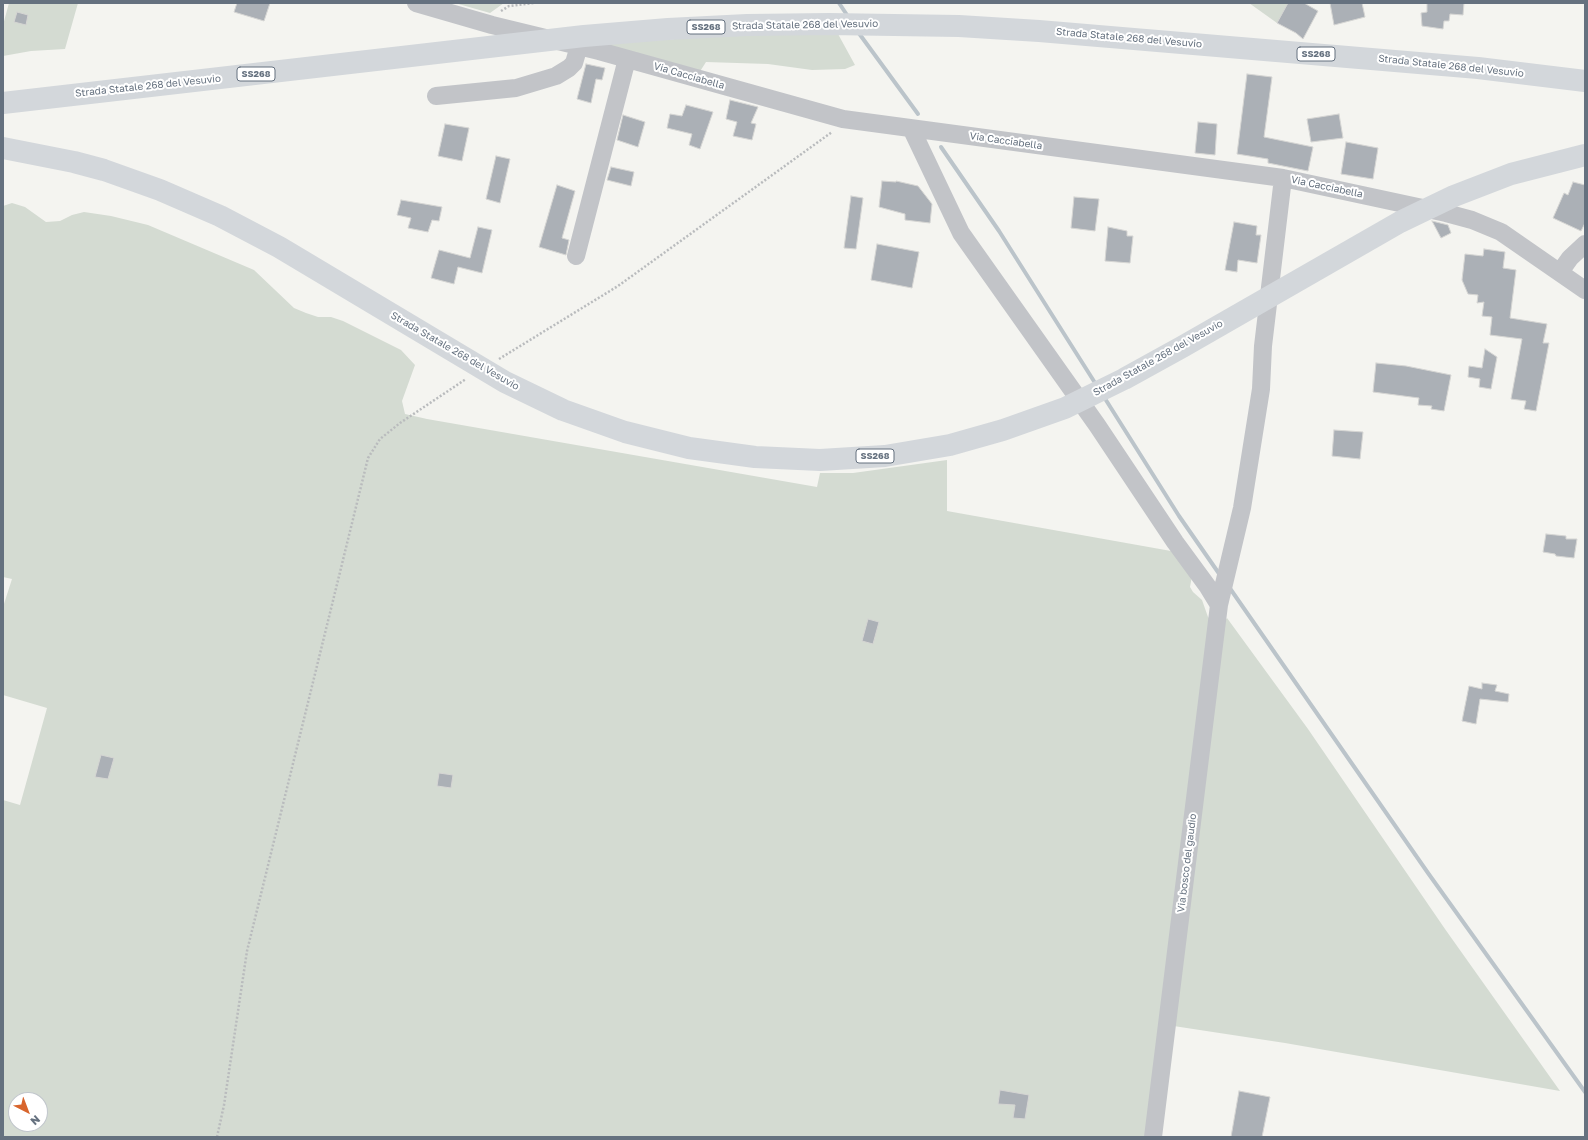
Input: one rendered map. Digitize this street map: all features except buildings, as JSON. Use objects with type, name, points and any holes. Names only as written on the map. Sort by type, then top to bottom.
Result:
[{"type":"highway","name":"Strada Statale 268 del Vesuvio","points":[[3,103],[510,44],[581,41],[676,29],[747,25],[878,24],[959,26],[1154,40],[1478,68],[1585,81]]},
{"type":"highway","name":"Strada Statale 268 del Vesuvio","points":[[8,149],[74,162],[134,180],[220,216],[279,247],[505,382],[564,410],[625,432],[689,448],[754,457],[820,460],[885,456],[950,445],[1003,430],[1065,408],[1124,379],[1182,347],[1400,222],[1454,196],[1511,174],[1585,155]]},
{"type":"street","name":"Via Cacciabella","points":[[416,3],[492,25],[581,41],[627,59],[849,120],[1283,178],[1343,190],[1472,220],[1501,232],[1585,290]]},
{"type":"street","points":[[436,96],[516,88],[556,76],[563,73],[574,63],[581,41]]},
{"type":"street","points":[[576,256],[627,59]]},
{"type":"street","points":[[911,128],[961,233],[1097,425],[1175,542],[1208,587],[1222,598]]},
{"type":"street","name":"Via bosco del gaudio","points":[[1153,1137],[1222,598],[1242,508],[1261,389],[1263,346],[1283,178]]},
{"type":"street","points":[[1560,272],[1570,258],[1585,244]]},
{"type":"path","points":[[492,25],[498,12],[509,6],[534,3]]},
{"type":"path","points":[[496,361],[618,286],[849,120]]},
{"type":"path","points":[[217,1137],[224,1105],[247,952],[368,458],[380,439],[400,423],[468,378]]},
{"type":"shaded area","points":[[9,3],[78,3],[65,49],[31,51],[3,56],[3,25]]},
{"type":"shaded area","points":[[455,3],[504,3],[490,13]]},
{"type":"shaded area","points":[[1249,3],[1291,3],[1277,23]]},
{"type":"shaded area","points":[[838,34],[855,65],[845,69],[812,70],[768,64],[706,62],[699,73],[590,45],[732,35]]},
{"type":"shaded area","points":[[12,203],[25,207],[46,222],[60,221],[72,215],[84,212],[111,216],[148,225],[254,270],[294,308],[318,317],[331,317],[343,321],[401,350],[415,365],[402,401],[405,414],[817,487],[820,473],[853,473],[947,460],[947,511],[1171,551],[1192,576],[1190,587],[1202,600],[1208,617],[1212,621],[1224,622],[1227,618],[1308,729],[1445,929],[1560,1091],[1285,1043],[1167,1025],[1152,1137],[3,1137],[3,800],[20,805],[47,708],[3,695],[3,607],[12,579],[3,577],[3,206]]},
{"type":"waterway","points":[[839,3],[849,18]]},
{"type":"waterway","points":[[858,32],[918,114]]},
{"type":"waterway","points":[[941,147],[999,231],[1097,386]]},
{"type":"waterway","points":[[1104,397],[1179,516],[1220,575]]},
{"type":"waterway","points":[[1229,587],[1428,873],[1585,1092]]}]
